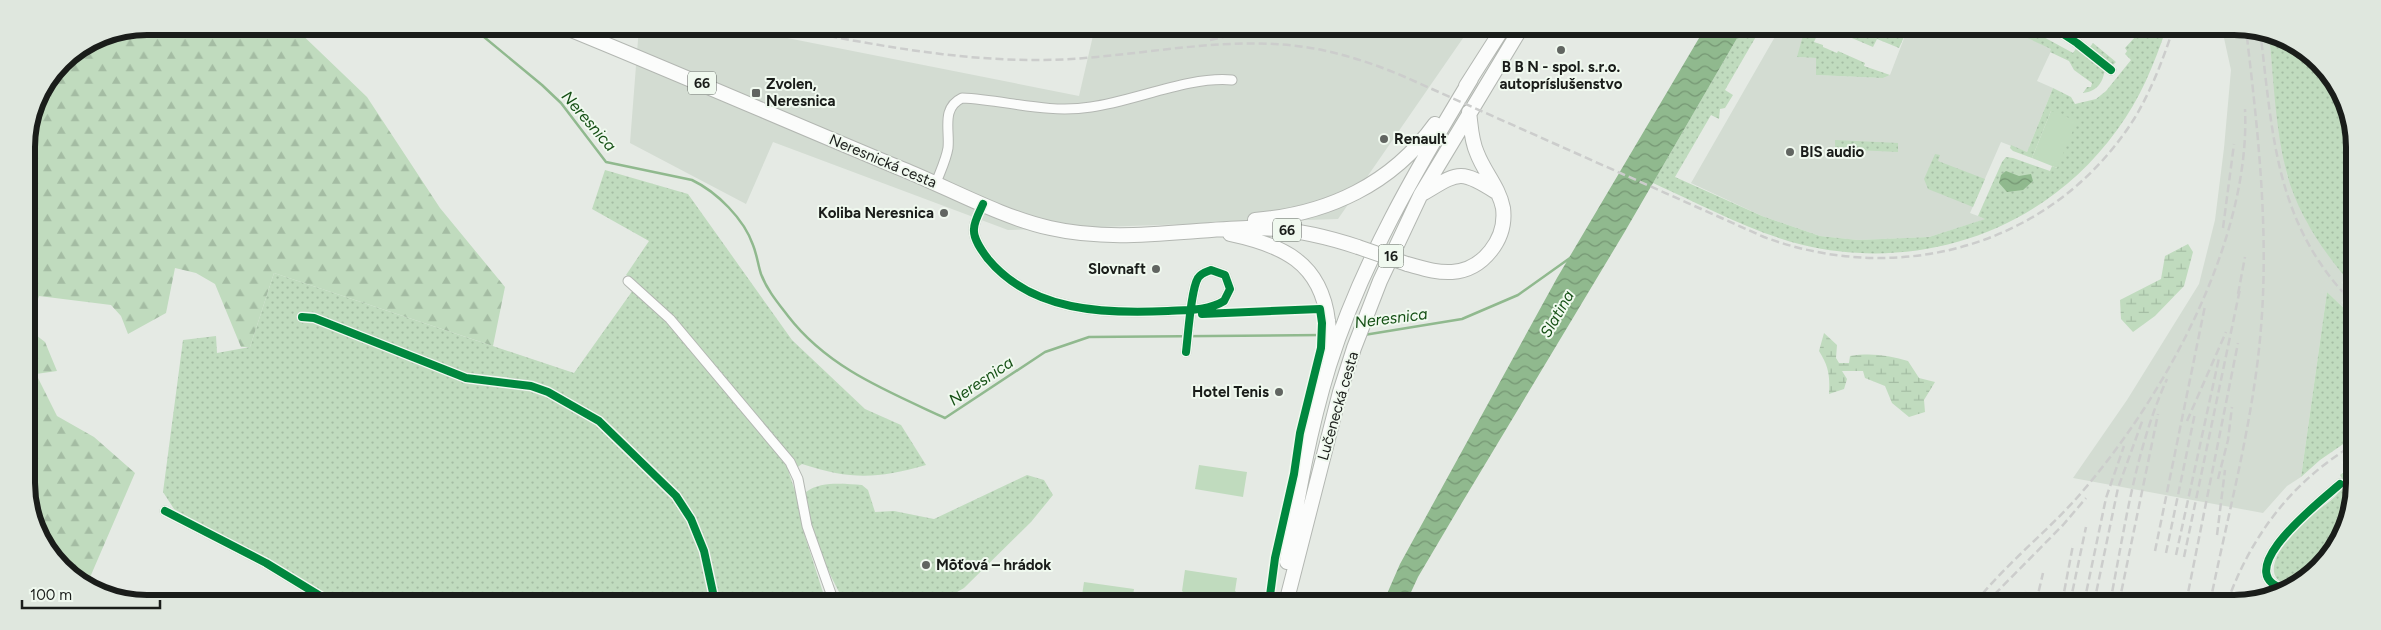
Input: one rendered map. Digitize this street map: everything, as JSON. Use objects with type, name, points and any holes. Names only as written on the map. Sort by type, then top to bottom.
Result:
[{"type":"main road","name":"Neresnická cesta","points":[[583,35],[1025,221],[1064,232],[1143,236],[1214,230]]},
{"type":"main road","name":"16","points":[[1471,79],[1499,35]]},
{"type":"main road","name":"16","points":[[1469,112],[1517,35]]},
{"type":"main road","points":[[1214,230],[1241,222],[1275,219],[1307,211],[1333,203],[1363,190],[1392,172],[1407,158],[1471,79]]},
{"type":"main road","name":"Lučenecká cesta","points":[[1285,595],[1285,577],[1302,468],[1330,364],[1331,350],[1346,322],[1402,198],[1471,79]]},
{"type":"main road","points":[[1469,112],[1476,151],[1497,192]]},
{"type":"main road","name":"Lučenecká cesta","points":[[1287,595],[1340,392],[1364,319],[1396,245],[1421,194],[1469,112]]},
{"type":"main road","points":[[1421,194],[1448,179],[1464,176],[1477,178],[1497,192]]},
{"type":"main road","name":"66","points":[[1214,230],[1247,228],[1288,230],[1312,234],[1434,272],[1454,272],[1470,268],[1492,249],[1502,227],[1502,208],[1497,192]]},
{"type":"main road","points":[[1214,230],[1272,244],[1294,257],[1314,279],[1321,291],[1328,322],[1331,350]]},
{"type":"street","points":[[2066,35],[2111,70]]},
{"type":"street","points":[[936,183],[948,149],[947,117],[956,101],[962,98],[1032,108],[1076,109],[1112,103],[1208,80],[1232,80]]},
{"type":"street","points":[[983,204],[973,228],[978,244],[990,261],[1004,275],[1033,293],[1051,300],[1092,310],[1191,314],[1219,304],[1227,298],[1230,288],[1228,279],[1221,272],[1206,271],[1198,278],[1195,287],[1191,314],[1186,352]]},
{"type":"street","points":[[628,281],[670,318],[790,462],[798,479],[807,526],[832,595]]},
{"type":"street","points":[[302,317],[314,318],[466,378],[531,386],[548,392],[599,421],[676,496],[691,519],[704,551],[713,595]]},
{"type":"street","points":[[2276,586],[2268,578],[2266,571],[2271,554],[2294,523],[2340,484]]},
{"type":"street","points":[[165,511],[266,563],[319,595]]},
{"type":"shaded area","points":[[638,35],[772,35],[1079,96],[1093,35],[1465,35],[1338,219],[1008,230],[773,142],[746,204],[630,143]]},
{"type":"shaded area","points":[[1776,35],[1803,35],[1798,57],[1816,58],[1817,75],[1883,78],[1890,75],[1905,35],[2021,35],[2052,49],[2037,81],[2053,88],[2027,152],[2001,142],[1970,213],[1986,219],[1929,237],[1858,240],[1820,236],[1762,216],[1691,183]]},
{"type":"shaded area","points":[[2223,35],[2249,36],[2270,41],[2279,129],[2287,175],[2308,224],[2346,277],[2346,310],[2327,292],[2301,477],[2287,486],[2263,513],[2073,478],[2127,400],[2199,284],[2215,220],[2231,70]]},
{"type":"green space","points":[[140,35],[302,35],[367,97],[440,208],[505,287],[493,346],[274,273],[250,347],[241,347],[215,284],[196,273],[175,268],[166,313],[128,334],[121,316],[111,305],[39,296],[35,308],[35,140],[44,104],[50,91],[63,73],[85,54],[118,39]]},
{"type":"green space","points":[[1739,35],[1757,35],[1725,90],[1733,95],[1725,108],[1720,109],[1719,119],[1711,115],[1675,177],[1762,216],[1820,236],[1858,240],[1929,237],[1985,219],[1978,216],[2006,157],[2050,171],[2052,166],[2057,168],[2051,111],[2032,158],[2010,148],[2011,145],[2027,152],[2053,88],[2071,97],[2075,104],[2096,99],[2106,91],[2131,60],[2125,54],[2127,51],[2125,48],[2136,35],[2164,35],[2157,56],[2133,106],[2117,130],[2088,165],[2054,194],[2017,218],[1978,236],[1936,247],[1892,253],[1848,252],[1803,245],[1765,233],[1653,183]]},
{"type":"green space","points":[[1803,35],[1817,35],[1814,42],[1823,45],[1823,47],[1837,53],[1838,51],[1865,63],[1864,66],[1890,75],[1883,78],[1816,75],[1816,58],[1797,57]]},
{"type":"green space","points":[[1845,35],[1870,35],[1875,37],[1875,35],[1905,35],[1899,48],[1877,39],[1873,47]]},
{"type":"green space","points":[[2021,35],[2040,35],[2073,53],[2077,47],[2105,69],[2099,85],[2083,93],[2087,87],[2091,87],[2092,83],[2074,70],[2069,61],[2050,52],[2051,49]]},
{"type":"green space","points":[[2270,41],[2284,47],[2308,63],[2327,85],[2340,111],[2346,140],[2346,278],[2322,247],[2298,204],[2283,157],[2275,105]]},
{"type":"green space","points":[[2093,43],[2116,62],[2112,66],[2090,47]]},
{"type":"green space","points":[[2051,111],[2077,121],[2057,168],[2032,158]]},
{"type":"green space","points":[[1835,140],[1898,143],[1898,152],[1835,149]]},
{"type":"green space","points":[[1935,154],[1940,155],[1938,161],[1985,179],[1973,207],[1928,189],[1924,179]]},
{"type":"green space","points":[[605,170],[688,194],[792,340],[865,409],[901,425],[926,465],[893,473],[864,476],[835,473],[802,464],[789,473],[801,509],[805,536],[824,595],[328,595],[174,509],[163,492],[183,340],[216,336],[217,353],[250,347],[274,273],[574,373],[638,283],[626,275],[649,241],[592,209]]},
{"type":"green space","points":[[2188,244],[2193,252],[2184,286],[2155,316],[2133,332],[2121,319],[2120,300],[2161,279],[2165,256]]},
{"type":"green space","points":[[2327,292],[2346,310],[2346,442],[2320,460],[2301,477]]},
{"type":"green space","points":[[1824,333],[1837,345],[1836,358],[1839,363],[1849,363],[1850,356],[1858,355],[1893,357],[1908,361],[1919,378],[1935,382],[1924,400],[1925,412],[1909,417],[1892,403],[1885,386],[1865,378],[1863,371],[1842,371],[1847,379],[1844,389],[1829,394],[1828,372],[1819,351]]},
{"type":"green space","points":[[35,334],[45,342],[57,371],[36,374],[57,416],[94,437],[135,473],[89,579],[79,572],[58,551],[47,533],[37,505],[35,490]]},
{"type":"green space","points":[[1199,465],[1247,472],[1243,497],[1195,489]]},
{"type":"green space","points":[[2346,471],[2344,505],[2331,539],[2308,567],[2284,583],[2281,582],[2275,576],[2274,569],[2280,550],[2304,520],[2337,495],[2344,482],[2340,475]]},
{"type":"green space","points":[[1027,475],[1044,480],[1053,495],[1031,522],[964,588],[952,595],[841,595],[812,533],[808,519],[806,492],[826,485],[862,485],[868,490],[875,512],[894,511],[934,519]]},
{"type":"green space","points":[[1185,570],[1237,578],[1235,591],[1240,595],[1186,595],[1182,591]]},
{"type":"green space","points":[[1084,582],[1134,589],[1133,595],[1082,595]]},
{"type":"water","name":"Slatina","points":[[1701,35],[1739,35],[1624,233],[1418,577],[1410,595],[1386,595],[1400,564],[1557,278]]},
{"type":"water","points":[[2006,171],[2019,176],[2031,174],[2033,181],[2023,190],[2007,192],[1999,183],[2001,175]]},
{"type":"waterway","name":"Neresnica","points":[[482,35],[561,103],[606,162],[692,180],[720,199],[736,216],[749,235],[761,274],[773,296],[788,316],[821,350],[880,388],[945,418],[1045,352],[1089,337],[1323,335]]},
{"type":"waterway","name":"Neresnica","points":[[1364,335],[1462,319],[1518,295],[1570,258]]},
{"type":"railway","points":[[826,35],[913,50],[1011,60],[1102,57],[1188,47],[1245,43],[1308,47],[1357,59],[1405,77],[1764,237],[1816,252],[1868,258],[1920,255],[1970,244],[2018,225],[2062,198],[2101,162],[2134,119],[2156,75],[2171,35]]},
{"type":"railway","points":[[1210,40],[1232,35]]},
{"type":"railway","points":[[2212,595],[2251,405],[2263,300],[2264,261],[2261,183],[2247,36]]},
{"type":"railway","points":[[2261,38],[2274,141],[2292,208],[2307,240],[2326,272],[2346,295]]},
{"type":"railway","points":[[1981,595],[2075,500],[2108,461],[2169,368],[2195,318],[2217,265],[2233,212],[2243,160],[2245,109]]},
{"type":"railway","points":[[2223,228],[2234,144]]},
{"type":"railway","points":[[2238,294],[2245,257]]},
{"type":"railway","points":[[2184,557],[2240,289]]},
{"type":"railway","points":[[2155,551],[2205,306]]},
{"type":"railway","points":[[2187,421],[2226,332]]},
{"type":"railway","points":[[2188,595],[2238,343]]},
{"type":"railway","points":[[2176,555],[2219,358]]},
{"type":"railway","points":[[2111,595],[2139,461],[2156,406],[2167,379]]},
{"type":"railway","points":[[2218,479],[2228,440],[2232,407]]},
{"type":"railway","points":[[2166,553],[2195,413]]},
{"type":"railway","points":[[2121,595],[2158,414]]},
{"type":"railway","points":[[2096,595],[2118,488],[2143,419]]},
{"type":"railway","points":[[2086,595],[2106,498],[2124,446]]},
{"type":"railway","points":[[2230,595],[2248,556],[2275,514],[2310,477],[2330,460],[2346,450]]},
{"type":"railway","points":[[2217,535],[2225,470]]},
{"type":"railway","points":[[1994,595],[2063,525],[2086,498]]},
{"type":"railway","points":[[2072,595],[2086,527]]},
{"type":"railway","points":[[2064,595],[2073,545]]},
{"type":"railway","points":[[2038,595],[2043,573]]},
{"type":"railway","points":[[2025,595],[2026,591]]},
{"type":"cycle path","points":[[2065,35],[2111,70]]},
{"type":"cycle path","points":[[983,204],[974,226],[976,241],[983,252],[1006,277],[1026,290],[1048,300],[1071,306],[1119,312],[1144,312],[1189,310],[1197,309],[1211,307],[1224,301],[1230,289],[1225,275],[1211,270],[1198,278],[1196,284],[1192,302],[1190,313],[1186,352]]},
{"type":"cycle path","points":[[1202,314],[1320,309],[1322,323],[1321,348],[1300,433],[1294,474],[1275,558],[1270,595]]},
{"type":"cycle path","points":[[302,317],[314,318],[466,378],[531,386],[548,392],[599,421],[676,496],[691,519],[704,551],[713,595]]},
{"type":"cycle path","points":[[2278,585],[2271,582],[2266,570],[2271,555],[2298,521],[2340,484]]},
{"type":"cycle path","points":[[165,511],[266,563],[319,595]]},
{"type":"place","name":"B B N - spol. s.r.o. autopríslušenstvo","points":[[1561,50]]},
{"type":"place","name":"Zvolen, Neresnica","points":[[756,93]]},
{"type":"place","name":"Renault","points":[[1384,139]]},
{"type":"place","name":"BIS audio","points":[[1790,152]]},
{"type":"place","name":"Koliba Neresnica","points":[[944,213]]},
{"type":"place","name":"Slovnaft","points":[[1156,269]]},
{"type":"place","name":"Hotel Tenis","points":[[1279,392]]},
{"type":"place","name":"Môťová – hrádok","points":[[926,565]]}]
